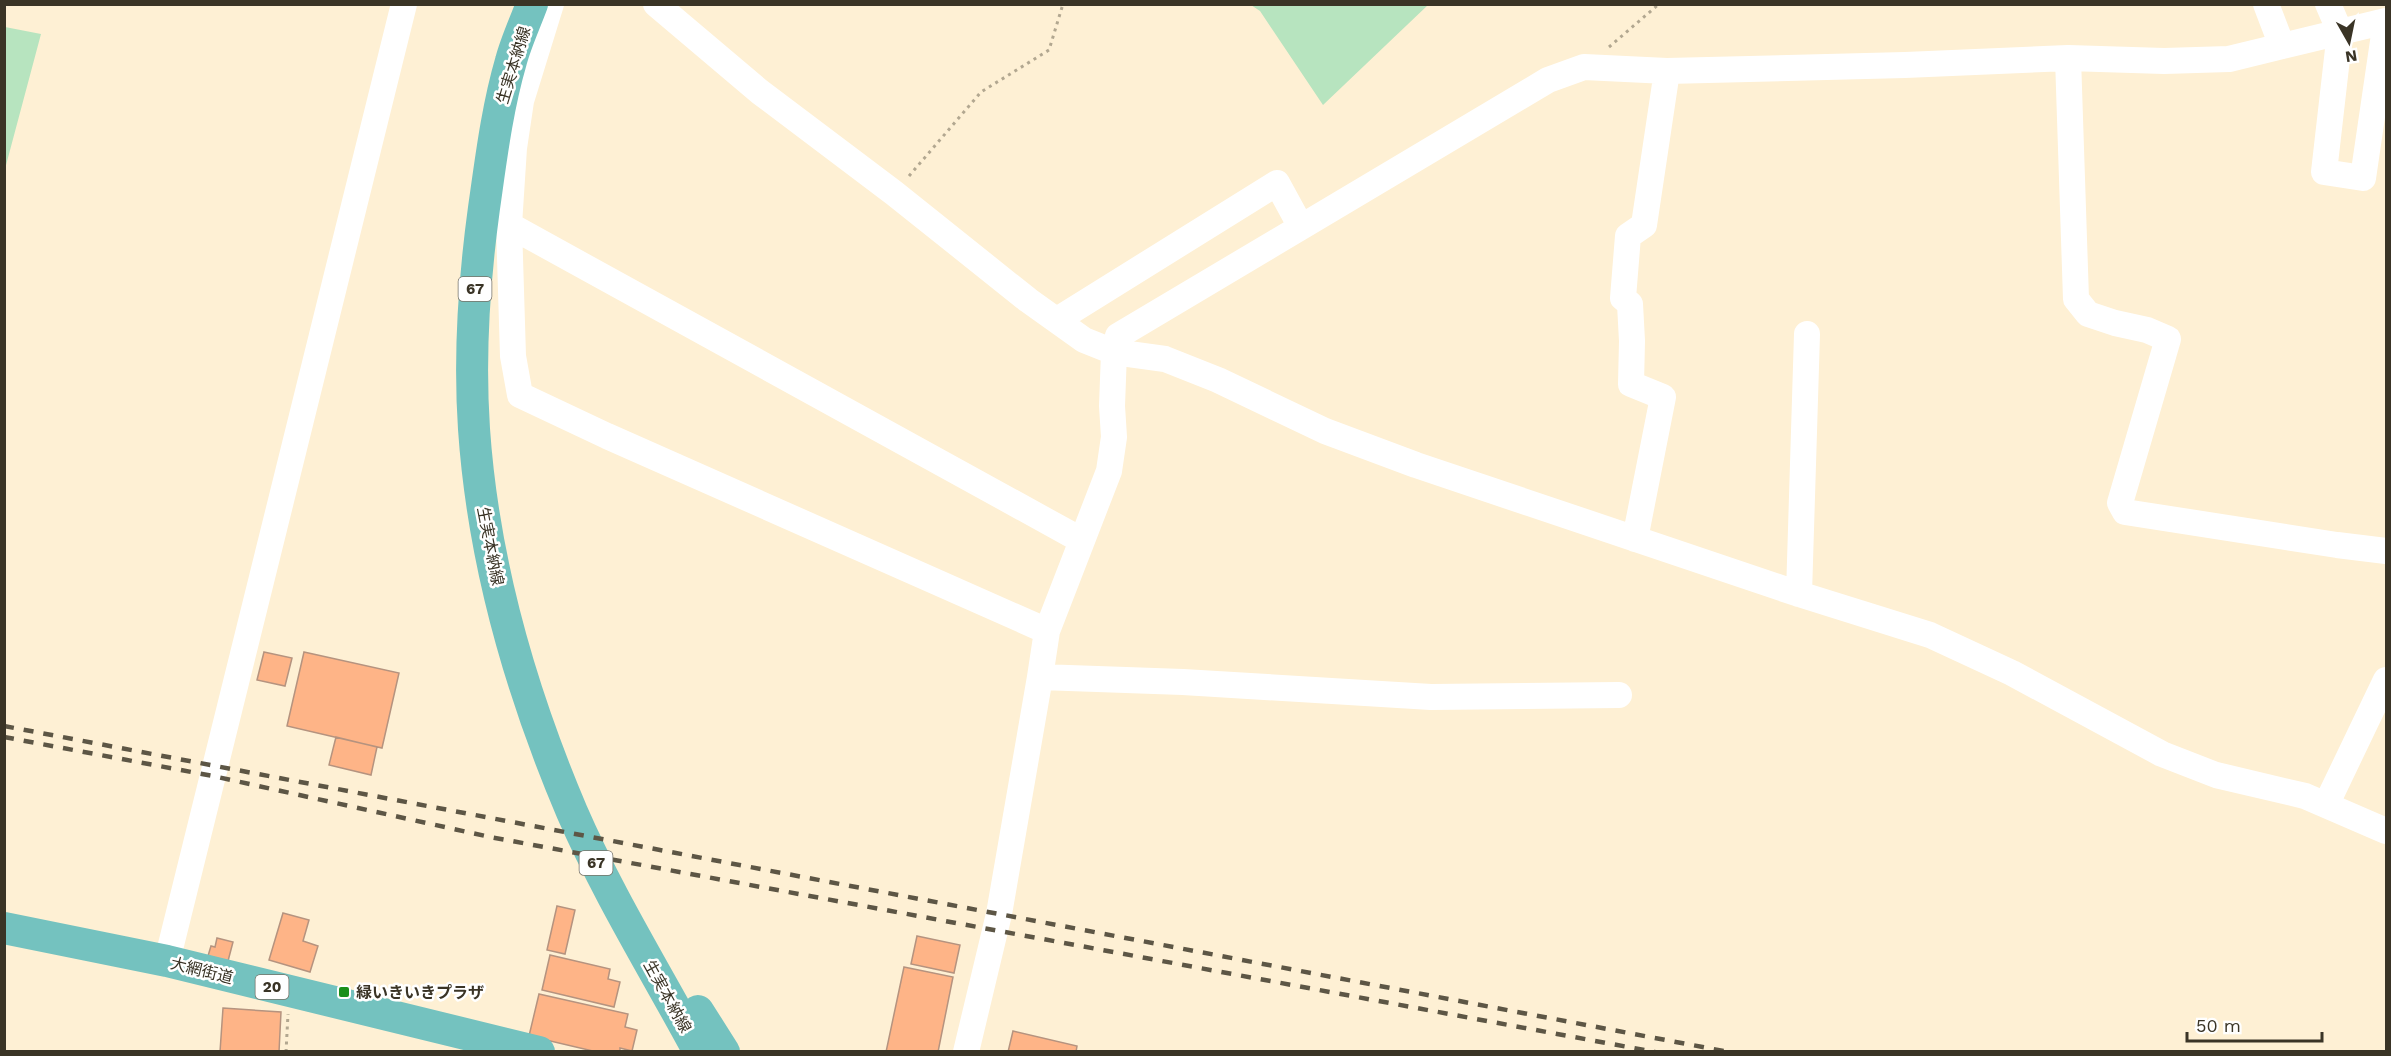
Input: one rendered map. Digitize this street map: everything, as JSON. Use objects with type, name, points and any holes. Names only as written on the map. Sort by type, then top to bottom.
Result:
[{"type":"main road","name":"生実本納線","points":[[532,4],[511,61],[499,112],[477,261],[472,336],[474,428],[482,501],[497,578],[529,698],[549,753],[599,869],[699,1052]]},
{"type":"main road","points":[[549,753],[633,904],[724,1052]]},
{"type":"main road","name":"大網街道","points":[[4,928],[166,961],[289,991],[461,1042],[539,1052]]},
{"type":"main road","points":[[653,969],[684,1052]]},
{"type":"street","points":[[166,961],[404,4]]},
{"type":"street","points":[[551,4],[521,101],[514,148],[509,225],[513,357],[520,396],[1047,631]]},
{"type":"street","points":[[656,4],[760,92],[894,193],[1028,300],[1084,340],[1114,352],[1165,359],[1218,380],[1325,431],[1416,465],[1799,594],[1930,635],[2012,673],[2113,729],[2184,762],[2216,775],[2305,796],[2386,831]]},
{"type":"street","points":[[2266,4],[2282,46]]},
{"type":"street","points":[[2328,4],[2340,32],[2324,172],[2363,178],[2386,21],[2379,4]]},
{"type":"street","points":[[966,1052],[999,914],[1047,631],[1109,471],[1114,437],[1112,406],[1114,352],[1118,336],[1548,80],[1584,67],[1667,71],[2068,58],[2164,61],[2229,59],[2386,21]]},
{"type":"street","points":[[2068,58],[2076,299],[2088,314],[2147,330],[2168,339],[2120,503],[2125,512],[2386,551]]},
{"type":"street","points":[[1635,539],[1663,397],[1631,384],[1630,304],[1623,298],[1628,236],[1644,225],[1667,71]]},
{"type":"street","points":[[1057,320],[1277,183],[1301,227]]},
{"type":"street","points":[[509,225],[1081,540]]},
{"type":"street","points":[[1799,594],[1807,334]]},
{"type":"street","points":[[1040,677],[1183,682],[1431,697],[1619,695]]},
{"type":"street","points":[[2326,805],[2386,680]]},
{"type":"path","points":[[894,193],[981,92],[1048,50],[1063,4]]},
{"type":"path","points":[[1584,67],[1659,4]]},
{"type":"path","points":[[286,1052],[289,991]]},
{"type":"green space","points":[[1251,5],[1428,5],[1323,105],[1260,11]]},
{"type":"green space","points":[[4,27],[41,34],[5,169]]},
{"type":"building","points":[[264,652],[292,658],[285,686],[257,680]]},
{"type":"building","points":[[304,652],[399,673],[382,748],[287,726]]},
{"type":"building","points":[[336,737],[377,747],[371,775],[329,765]]},
{"type":"building","points":[[557,906],[575,910],[565,954],[547,950]]},
{"type":"building","points":[[283,913],[309,920],[303,941],[318,946],[310,972],[269,960]]},
{"type":"building","points":[[917,936],[960,945],[954,973],[911,964]]},
{"type":"building","points":[[217,938],[233,942],[228,961],[208,956],[211,946],[215,947]]},
{"type":"building","points":[[550,955],[610,969],[608,979],[620,982],[614,1007],[542,990]]},
{"type":"building","points":[[904,967],[953,977],[938,1052],[886,1052]]},
{"type":"building","points":[[539,994],[628,1014],[625,1027],[637,1030],[632,1051],[620,1048],[620,1052],[597,1052],[529,1036]]},
{"type":"building","points":[[223,1008],[281,1012],[279,1052],[220,1052]]},
{"type":"building","points":[[1013,1031],[1077,1046],[1076,1052],[1008,1052]]},
{"type":"railway","points":[[4,726],[1729,1052]]},
{"type":"railway","points":[[4,737],[213,776],[490,837],[1655,1052]]},
{"type":"place","name":"緑いきいきプラザ","points":[[344,992]]}]
